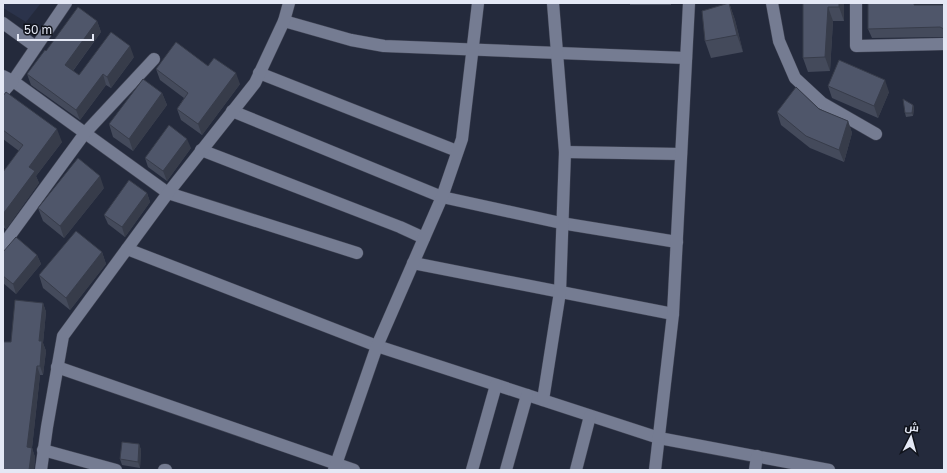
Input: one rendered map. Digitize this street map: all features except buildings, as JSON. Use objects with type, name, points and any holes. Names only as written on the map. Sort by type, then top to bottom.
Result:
[{"type":"street","points":[[3,92],[8,78],[36,47],[66,3]]},
{"type":"street","points":[[41,470],[43,450],[63,336],[168,193],[255,83],[284,21],[288,3]]},
{"type":"street","points":[[335,467],[377,346],[442,197],[462,139],[478,3]]},
{"type":"street","points":[[543,400],[560,292],[565,152],[553,3]]},
{"type":"street","points":[[655,470],[673,314],[689,3]]},
{"type":"street","points":[[772,3],[779,41],[795,78],[822,103],[876,134]]},
{"type":"street","points":[[856,3],[856,46],[944,44]]},
{"type":"street","points":[[284,21],[351,40],[384,46],[686,58]]},
{"type":"street","points":[[3,23],[36,47]]},
{"type":"street","points":[[3,245],[85,132],[154,60]]},
{"type":"street","points":[[259,73],[457,151]]},
{"type":"street","points":[[8,78],[168,193],[357,253]]},
{"type":"street","points":[[232,111],[442,197],[562,223],[677,242]]},
{"type":"street","points":[[201,150],[400,227],[424,238]]},
{"type":"street","points":[[565,152],[681,154]]},
{"type":"street","points":[[126,250],[377,346],[659,438],[829,470]]},
{"type":"street","points":[[413,263],[673,314]]},
{"type":"street","points":[[58,366],[335,467],[354,470]]},
{"type":"street","points":[[472,470],[496,385]]},
{"type":"street","points":[[506,470],[527,395]]},
{"type":"street","points":[[576,470],[590,416]]},
{"type":"street","points":[[43,450],[116,470]]},
{"type":"street","points":[[755,470],[757,456]]},
{"type":"shaded area","points":[[3,3],[41,3],[26,22],[3,8]]}]
